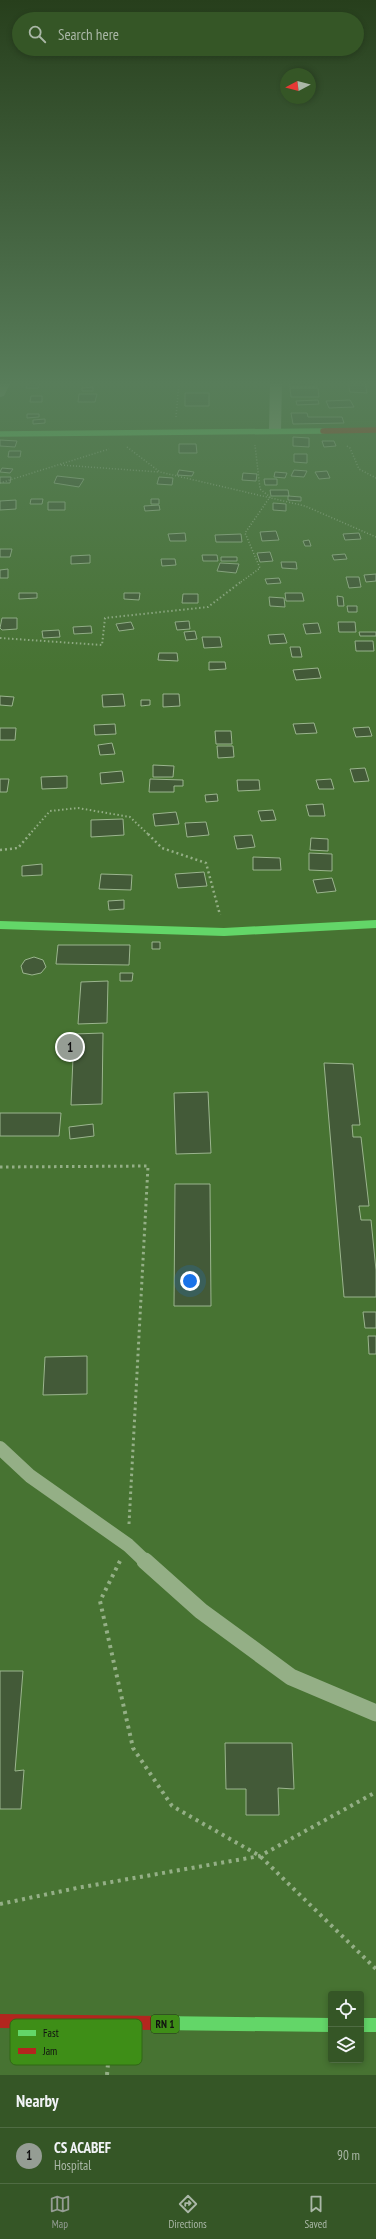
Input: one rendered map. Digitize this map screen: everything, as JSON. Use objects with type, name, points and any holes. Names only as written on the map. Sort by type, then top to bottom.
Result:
[{"type":"street","points":[[0,925],[224,932],[374,925]]},
{"type":"street","name":"RN 1","points":[[0,2021],[10,2021]]},
{"type":"street","name":"RN 1","points":[[142,2023],[328,2025]]},
{"type":"street","points":[[364,2025],[376,2025]]},
{"type":"lane","points":[[0,1448],[30,1476],[128,1545],[201,1611],[291,1677],[376,1713]]},
{"type":"path","points":[[190,479],[305,506],[376,537]]},
{"type":"path","points":[[258,479],[260,489],[270,497]]},
{"type":"path","points":[[0,638],[102,645],[105,618],[208,607],[260,568],[245,533],[270,497]]},
{"type":"path","points":[[0,850],[18,848],[50,811],[78,808],[130,817],[162,848],[206,863],[224,932]]},
{"type":"path","points":[[0,1167],[148,1166],[128,1545],[100,1602],[133,1748],[172,1806],[260,1856],[376,1969]]},
{"type":"path","points":[[0,1904],[77,1888],[260,1856],[376,1792]]},
{"type":"building","points":[[0,479],[11,479],[10,483],[0,483]]},
{"type":"building","points":[[56,479],[84,479],[79,487],[54,483]]},
{"type":"building","points":[[158,479],[173,479],[172,485],[157,484]]},
{"type":"building","points":[[242,479],[256,479],[256,481]]},
{"type":"building","points":[[264,479],[277,479],[277,485],[265,485]]},
{"type":"building","points":[[270,490],[288,490],[289,496],[271,496]]},
{"type":"building","points":[[288,496],[301,497],[301,501],[288,500]]},
{"type":"building","points":[[31,499],[43,499],[42,504],[30,504]]},
{"type":"building","points":[[151,499],[159,499],[159,504],[151,504]]},
{"type":"building","points":[[16,500],[16,509],[0,510],[0,501]]},
{"type":"building","points":[[48,502],[65,502],[65,510],[48,510]]},
{"type":"building","points":[[273,503],[286,504],[286,511],[273,510]]},
{"type":"building","points":[[159,505],[160,510],[145,511],[144,506]]},
{"type":"building","points":[[276,531],[279,540],[262,541],[260,532]]},
{"type":"building","points":[[185,533],[186,541],[170,541],[168,534]]},
{"type":"building","points":[[359,533],[361,539],[345,540],[343,534]]},
{"type":"building","points":[[241,534],[242,542],[216,542],[215,535]]},
{"type":"building","points":[[309,540],[311,546],[305,546],[303,541]]},
{"type":"building","points":[[0,549],[12,549],[10,557],[0,557]]},
{"type":"building","points":[[270,552],[273,561],[260,562],[257,553]]},
{"type":"building","points":[[345,554],[347,559],[334,560],[332,555]]},
{"type":"building","points":[[90,555],[90,563],[71,564],[71,556]]},
{"type":"building","points":[[202,555],[217,555],[218,561],[203,561]]},
{"type":"building","points":[[221,557],[237,557],[237,561],[221,561]]},
{"type":"building","points":[[161,559],[175,559],[176,565],[162,566]]},
{"type":"building","points":[[281,562],[296,562],[297,569],[282,568]]},
{"type":"building","points":[[220,563],[239,564],[236,573],[217,571]]},
{"type":"building","points":[[8,569],[8,578],[0,578],[0,570]]},
{"type":"building","points":[[376,574],[376,581],[366,582],[364,575]]},
{"type":"building","points":[[346,577],[359,577],[361,587],[349,588]]},
{"type":"building","points":[[279,578],[281,583],[267,584],[265,579]]},
{"type":"building","points":[[19,593],[37,593],[37,598],[19,599]]},
{"type":"building","points":[[124,593],[140,593],[139,600],[124,599]]},
{"type":"building","points":[[285,593],[302,593],[304,601],[286,601]]},
{"type":"building","points":[[183,594],[198,594],[198,603],[182,603]]},
{"type":"building","points":[[337,596],[343,597],[344,606],[338,606]]},
{"type":"building","points":[[269,597],[284,598],[285,607],[270,606]]},
{"type":"building","points":[[347,606],[357,606],[357,612],[348,612]]},
{"type":"building","points":[[2,618],[17,618],[17,629],[2,630],[0,628]]},
{"type":"building","points":[[189,621],[190,629],[177,630],[175,622]]},
{"type":"building","points":[[131,622],[134,629],[119,631],[116,624]]},
{"type":"building","points":[[338,622],[355,622],[356,632],[339,632]]},
{"type":"building","points":[[318,623],[321,633],[306,634],[303,624]]},
{"type":"building","points":[[91,626],[92,633],[74,634],[73,627]]},
{"type":"building","points":[[59,630],[60,637],[43,638],[42,631]]},
{"type":"building","points":[[195,631],[197,639],[186,640],[184,632]]},
{"type":"building","points":[[359,632],[376,632],[376,636],[360,636]]},
{"type":"building","points":[[284,634],[287,643],[270,644],[268,635]]},
{"type":"building","points":[[202,637],[220,637],[222,647],[204,648]]},
{"type":"building","points":[[355,641],[373,641],[374,651],[356,651]]},
{"type":"building","points":[[290,647],[300,647],[302,657],[292,657]]},
{"type":"building","points":[[159,653],[177,653],[178,661],[158,660]]},
{"type":"building","points":[[209,662],[225,662],[226,669],[209,670]]},
{"type":"building","points":[[318,668],[321,678],[296,680],[293,670]]},
{"type":"building","points":[[123,694],[125,706],[103,707],[102,695]]},
{"type":"building","points":[[163,694],[179,694],[180,706],[163,707]]},
{"type":"building","points":[[0,696],[14,697],[12,706],[0,705]]},
{"type":"building","points":[[141,700],[150,700],[150,705],[141,706]]},
{"type":"building","points":[[314,723],[317,733],[296,734],[293,724]]},
{"type":"building","points":[[115,724],[116,734],[95,735],[94,725]]},
{"type":"building","points":[[369,727],[372,736],[356,737],[353,728]]},
{"type":"building","points":[[0,728],[16,728],[15,740],[0,740]]},
{"type":"building","points":[[215,731],[231,731],[232,744],[216,744]]},
{"type":"building","points":[[112,743],[115,754],[100,755],[98,745]]},
{"type":"building","points":[[217,746],[233,746],[234,757],[218,758]]},
{"type":"building","points":[[153,765],[174,766],[173,777],[153,777]]},
{"type":"building","points":[[365,768],[369,781],[354,782],[350,769]]},
{"type":"building","points":[[122,771],[124,782],[101,784],[100,773]]},
{"type":"building","points":[[67,776],[67,788],[42,789],[41,777]]},
{"type":"building","points":[[0,779],[9,779],[7,792],[0,792]]},
{"type":"building","points":[[150,779],[183,780],[183,786],[174,786],[174,792],[149,792]]},
{"type":"building","points":[[331,779],[334,789],[319,789],[316,780]]},
{"type":"building","points":[[237,780],[259,780],[260,790],[238,791]]},
{"type":"building","points":[[217,794],[218,801],[206,802],[205,795]]},
{"type":"building","points":[[323,804],[325,816],[309,816],[306,805]]},
{"type":"building","points":[[273,810],[276,820],[261,821],[258,811]]},
{"type":"building","points":[[176,812],[179,824],[155,826],[153,814]]},
{"type":"building","points":[[123,819],[124,835],[91,837],[91,820]]},
{"type":"building","points":[[206,822],[209,835],[187,837],[185,823]]},
{"type":"building","points":[[252,835],[255,847],[237,849],[234,836]]},
{"type":"building","points":[[311,838],[328,839],[328,851],[310,850]]},
{"type":"building","points":[[309,853],[332,854],[332,871],[309,870]]},
{"type":"building","points":[[253,857],[280,858],[281,870],[253,870]]},
{"type":"building","points":[[42,864],[42,875],[22,876],[22,866]]},
{"type":"building","points":[[204,872],[207,886],[178,888],[175,874]]},
{"type":"building","points":[[101,874],[132,875],[131,890],[99,889]]},
{"type":"building","points":[[332,878],[336,891],[317,893],[313,880]]},
{"type":"building","points":[[124,900],[124,909],[109,910],[108,901]]},
{"type":"building","points":[[152,942],[160,942],[160,949],[152,949]]},
{"type":"building","points":[[58,945],[130,945],[129,965],[56,964]]},
{"type":"building","points":[[34,957],[43,960],[46,967],[41,973],[32,975],[23,973],[21,966],[25,960]]},
{"type":"building","points":[[120,973],[133,973],[132,981],[120,981]]},
{"type":"building","points":[[108,981],[107,1023],[78,1024],[81,982]]},
{"type":"building","points":[[103,1033],[102,1104],[71,1105],[74,1034]]},
{"type":"building","points":[[324,1063],[353,1064],[360,1125],[352,1125],[353,1137],[361,1137],[369,1206],[359,1206],[361,1220],[371,1220],[376,1270],[376,1297],[344,1297]]},
{"type":"building","points":[[208,1092],[211,1153],[176,1154],[174,1093]]},
{"type":"building","points":[[0,1113],[61,1113],[59,1136],[0,1136]]},
{"type":"building","points":[[93,1124],[94,1136],[70,1139],[69,1127]]},
{"type":"building","points":[[175,1184],[210,1184],[211,1306],[174,1306]]},
{"type":"building","points":[[363,1312],[376,1312],[376,1328],[365,1328]]},
{"type":"building","points":[[368,1336],[376,1336],[376,1354],[369,1354]]},
{"type":"building","points":[[87,1356],[87,1394],[43,1395],[45,1357]]},
{"type":"building","points":[[0,1671],[23,1671],[15,1771],[24,1770],[21,1809],[0,1809]]},
{"type":"building","points":[[225,1743],[292,1743],[294,1789],[278,1788],[279,1815],[246,1815],[246,1789],[226,1789]]},
{"type":"traffic: fast","points":[[0,925],[224,932],[376,924]]},
{"type":"traffic: fast","points":[[158,2023],[328,2025]]},
{"type":"traffic: fast","points":[[364,2025],[376,2025]]},
{"type":"traffic: jam","points":[[0,2021],[10,2021]]},
{"type":"traffic: jam","points":[[142,2023],[158,2023]]},
{"type":"place","name":"CS ACABEF","points":[[70,1047]]}]
